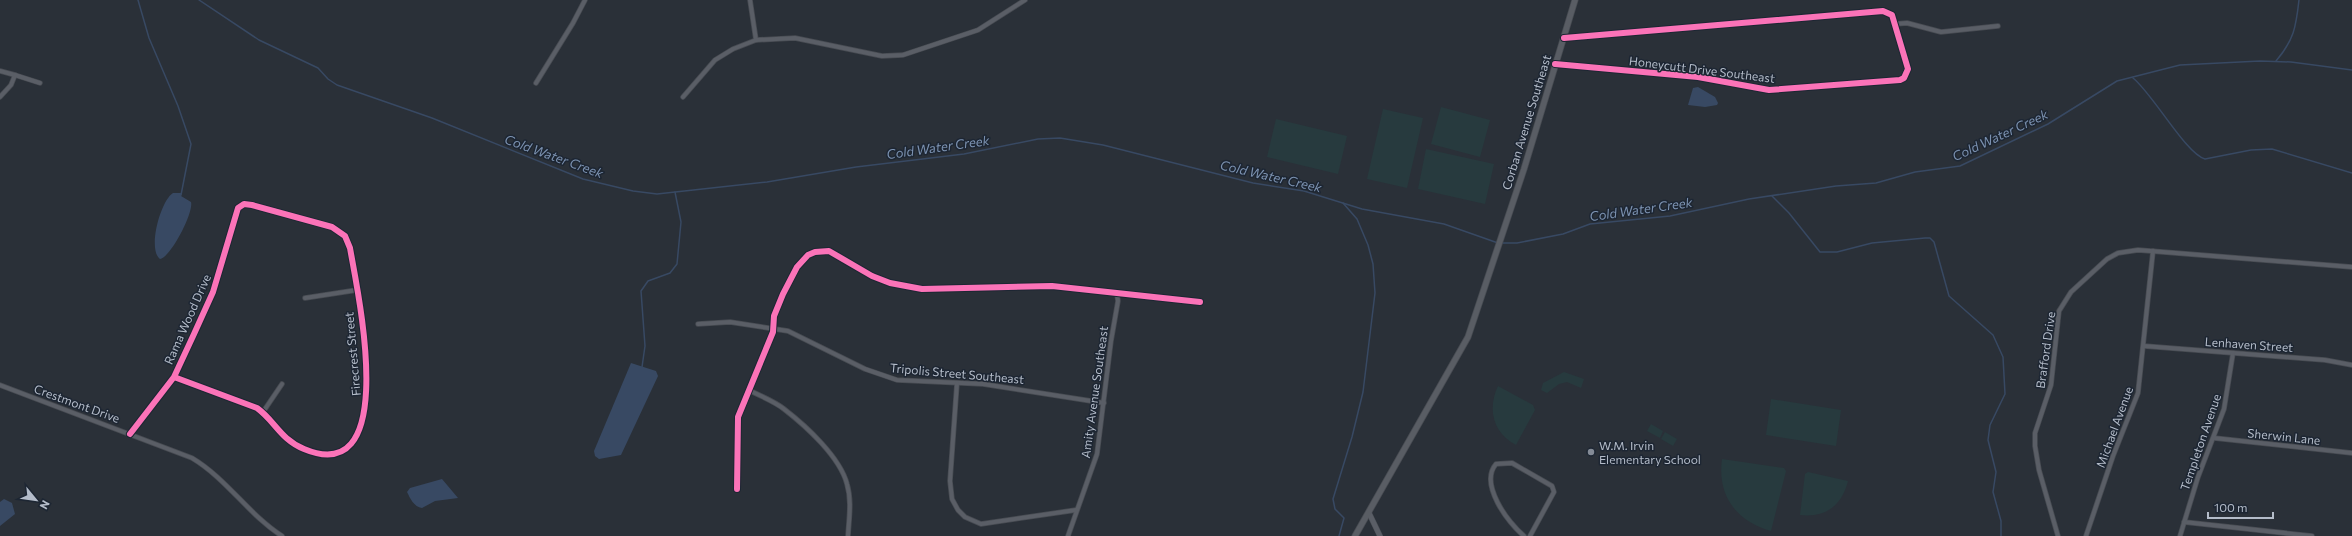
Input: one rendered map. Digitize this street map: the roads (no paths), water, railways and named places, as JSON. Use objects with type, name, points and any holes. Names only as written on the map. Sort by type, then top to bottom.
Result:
[{"type":"main road","name":"Corban Avenue Southeast","points":[[1355,536],[1460,355],[1477,316],[1576,0]]},
{"type":"street","points":[[536,83],[573,23],[585,0]]},
{"type":"street","points":[[750,0],[756,40]]},
{"type":"street","points":[[683,97],[716,60],[733,49],[756,40],[795,38],[882,56],[903,55],[978,30],[1025,0]]},
{"type":"street","name":"Honeycutt Drive Southeast","points":[[1556,64],[1709,78],[1770,90],[1893,81],[1904,78],[1908,69],[1895,24],[1890,13],[1880,11],[1564,38]]},
{"type":"street","points":[[1895,24],[1907,23],[1941,32],[1998,26]]},
{"type":"street","points":[[0,70],[40,83]]},
{"type":"street","points":[[0,97],[11,85],[15,75]]},
{"type":"street","name":"Firecrest Street","points":[[174,377],[250,405],[263,412],[282,436],[304,449],[318,454],[331,454],[352,444],[363,418],[367,391],[357,290],[350,248],[342,233],[332,227],[244,204]]},
{"type":"street","name":"Rama Wood Drive","points":[[130,434],[174,377],[213,292],[238,208],[244,204]]},
{"type":"street","points":[[737,489],[738,417],[773,327],[774,316],[795,272],[808,255],[821,250],[834,253],[872,276],[907,287],[935,290],[1052,286],[1200,302]]},
{"type":"street","name":"Brafford Drive","points":[[2058,536],[2038,466],[2034,439],[2050,385],[2059,311],[2071,292],[2107,259],[2125,252],[2153,251],[2352,266]]},
{"type":"street","name":"Michael Avenue","points":[[2086,536],[2111,462],[2138,393],[2153,251]]},
{"type":"street","points":[[305,298],[357,290]]},
{"type":"street","name":"Amity Avenue Southeast","points":[[1068,536],[1097,454],[1118,300],[1117,294]]},
{"type":"street","name":"Tripolis Street Southeast","points":[[698,324],[730,322],[773,327],[797,334],[882,376],[906,381],[1020,388],[1104,403]]},
{"type":"street","name":"Lenhaven Street","points":[[2144,346],[2325,360],[2352,365]]},
{"type":"street","name":"Templeton Avenue","points":[[2180,536],[2198,477],[2214,438],[2228,395],[2233,353]]},
{"type":"street","points":[[957,383],[950,481],[952,499],[958,510],[965,516],[981,524],[1076,510]]},
{"type":"street","points":[[263,412],[282,384]]},
{"type":"street","name":"Crestmont Drive","points":[[0,385],[177,451],[206,466],[254,515],[282,536]]},
{"type":"street","points":[[749,390],[785,409],[837,462],[845,476],[849,492],[848,536]]},
{"type":"street","name":"Sherwin Lane","points":[[2214,438],[2352,453]]},
{"type":"street","points":[[1524,536],[1514,528],[1504,515],[1496,498],[1490,476],[1492,469],[1496,464],[1512,463],[1552,486],[1554,492],[1530,536]]},
{"type":"street","points":[[1369,513],[1380,536]]},
{"type":"street","points":[[2184,522],[2312,536]]},
{"type":"water","points":[[1698,87],[1715,97],[1718,103],[1717,105],[1705,107],[1688,105],[1693,88]]},
{"type":"water","points":[[173,193],[181,193],[181,196],[191,202],[191,207],[181,234],[170,251],[160,259],[156,254],[155,245],[157,225],[160,214],[168,197]]},
{"type":"water","points":[[631,363],[656,371],[658,376],[621,455],[599,459],[595,456],[594,451]]},
{"type":"water","points":[[442,479],[458,498],[435,501],[422,508],[415,504],[407,492],[410,488]]},
{"type":"water","points":[[4,499],[12,503],[15,514],[0,526],[0,502]]},
{"type":"waterway","points":[[138,0],[149,38],[178,106],[191,144],[181,195]]},
{"type":"waterway","name":"Cold Water Creek","points":[[199,0],[259,40],[318,68],[328,79],[337,85],[432,118],[583,179],[633,191],[657,194],[767,182],[856,167],[964,154],[1038,139],[1060,138],[1103,145],[1253,183],[1304,191],[1362,209],[1444,224],[1498,243]]},
{"type":"waterway","points":[[2276,61],[2287,46],[2293,33],[2297,18],[2299,0]]},
{"type":"waterway","name":"Cold Water Creek","points":[[1502,243],[1517,243],[1563,234],[1590,224],[1670,216],[1749,199],[1836,186],[1876,183],[1915,172],[1960,166],[2048,124],[2117,81],[2180,65],[2260,61],[2291,62],[2352,70]]},
{"type":"waterway","points":[[2133,78],[2150,97],[2179,135],[2197,155],[2205,159],[2251,150],[2272,149],[2352,173]]},
{"type":"waterway","points":[[642,367],[645,346],[641,291],[648,281],[670,273],[677,264],[681,222],[675,192]]},
{"type":"waterway","points":[[1772,196],[1789,213],[1820,252],[1837,252],[1872,243],[1925,238],[1930,238],[1934,242],[1949,296],[1993,335],[2003,357],[2005,394],[1990,425],[1988,440],[1996,472],[1993,492],[2001,521],[2001,536]]},
{"type":"waterway","points":[[1339,536],[1344,518],[1335,509],[1333,499],[1352,437],[1363,392],[1375,293],[1373,264],[1368,245],[1357,219],[1343,203]]},
{"type":"place","name":"W.M. Irvin Elementary School","points":[[1591,452]]}]
